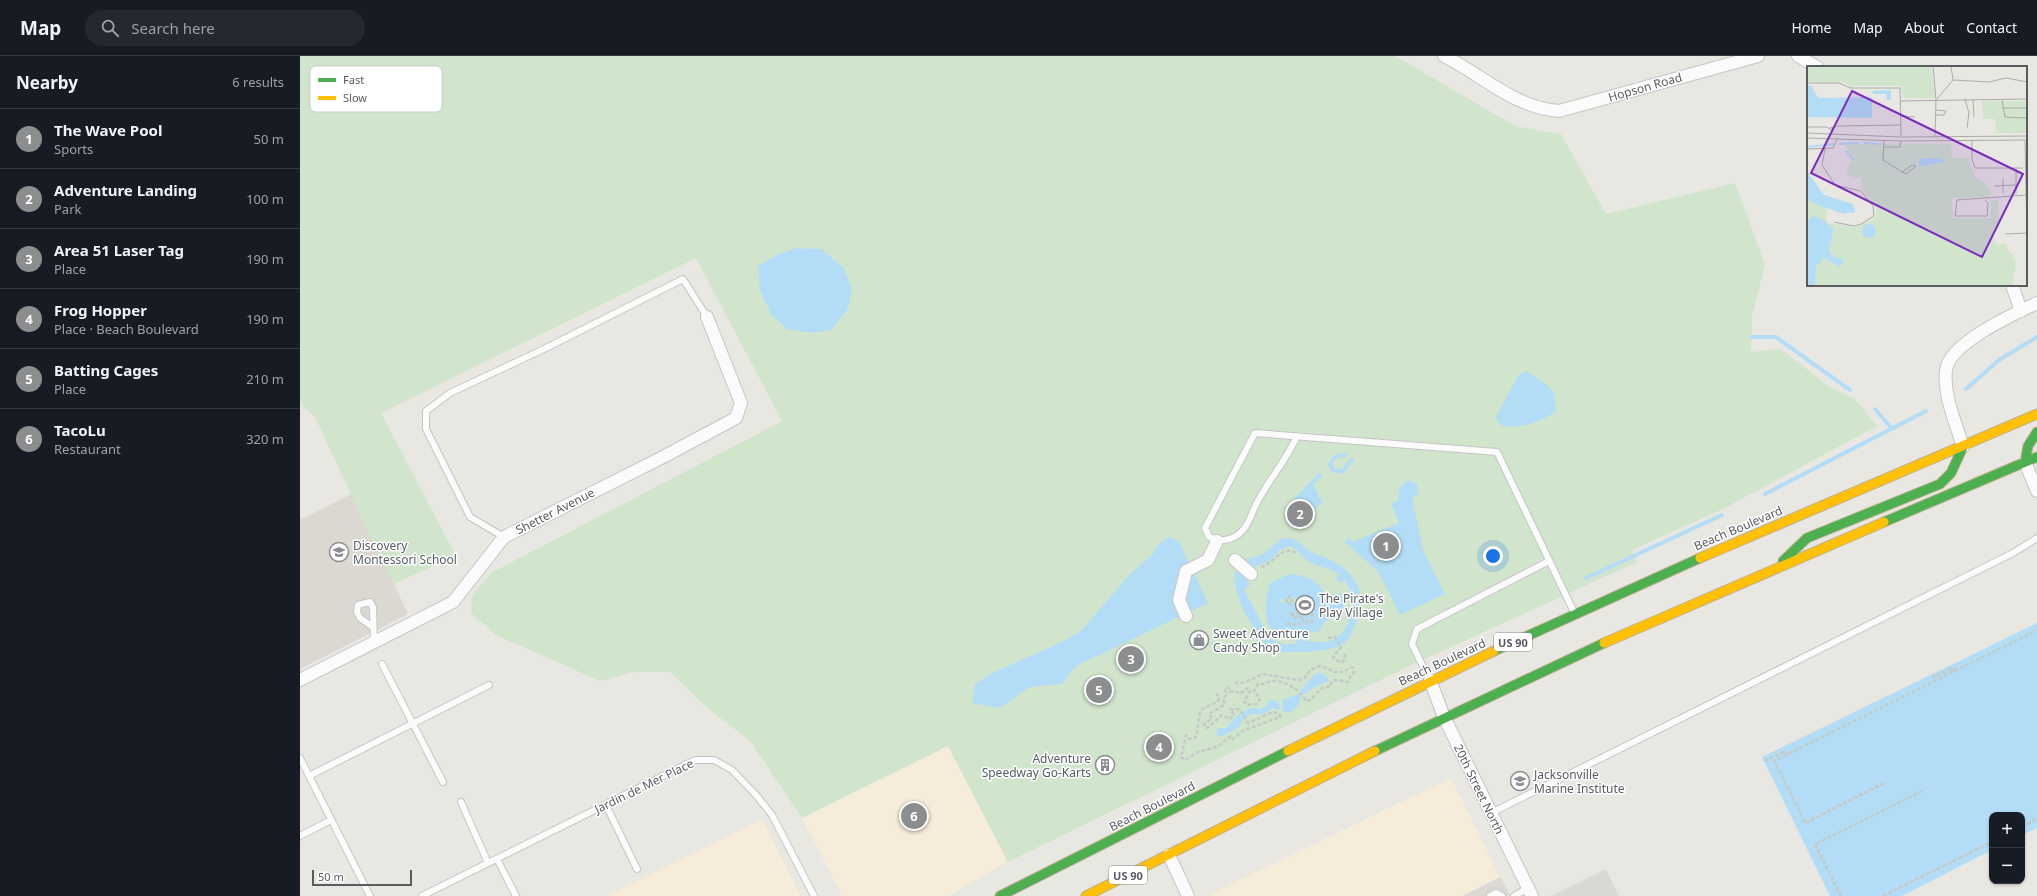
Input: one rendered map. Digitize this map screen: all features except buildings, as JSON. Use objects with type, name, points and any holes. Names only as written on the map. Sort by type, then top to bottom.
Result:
[{"type":"highway","name":"Beach Boulevard","points":[[1002,896],[1430,680],[1712,552],[1963,447],[2037,414]]},
{"type":"highway","points":[[2025,462],[2028,446],[2037,432]]},
{"type":"highway","points":[[1774,569],[1807,538],[1940,484],[1951,473],[1963,447]]},
{"type":"highway","name":"US 90","points":[[1086,896],[1444,717],[1589,650],[2037,457]]},
{"type":"street","name":"Hopson Road","points":[[1444,56],[1508,96],[1545,110],[1559,111],[1758,56]]},
{"type":"street","points":[[1798,56],[1815,66]]},
{"type":"street","points":[[2012,286],[2021,311]]},
{"type":"street","points":[[1963,447],[1948,396],[1946,369],[1956,350],[1978,334],[2037,303]]},
{"type":"street","name":"Shetter Avenue","points":[[300,680],[453,602],[504,537],[663,457],[736,418],[741,403],[708,317]]},
{"type":"street","points":[[2025,462],[2037,490]]},
{"type":"street","points":[[1186,616],[1179,600],[1186,571],[1208,560],[1217,541]]},
{"type":"street","points":[[1235,560],[1255,571]]},
{"type":"street","name":"20th Street North","points":[[1430,680],[1444,717],[1530,892]]},
{"type":"street","points":[[1169,855],[1188,896]]},
{"type":"lane","points":[[504,537],[470,517],[426,429],[426,411],[450,393],[546,348],[683,279],[708,317]]},
{"type":"lane","points":[[1297,436],[1290,451],[1259,499],[1243,531],[1230,539],[1217,541],[1209,537],[1205,528],[1255,433],[1297,436],[1497,452],[1575,614]]},
{"type":"lane","points":[[1491,813],[2006,556],[2037,538]]},
{"type":"lane","points":[[1430,680],[1412,644],[1417,629],[1549,561]]},
{"type":"lane","points":[[373,627],[374,642]]},
{"type":"lane","points":[[382,664],[443,782]]},
{"type":"lane","points":[[309,776],[489,685]]},
{"type":"lane","points":[[300,758],[370,896]]},
{"type":"lane","name":"Jardin de Mer Place","points":[[422,896],[695,760],[714,760],[732,770],[772,815],[814,896]]},
{"type":"lane","points":[[461,802],[488,863]]},
{"type":"lane","points":[[606,805],[637,868]]},
{"type":"lane","points":[[300,836],[331,820]]},
{"type":"lane","points":[[497,859],[516,896]]},
{"type":"lane","points":[[1514,896],[1530,892]]},
{"type":"lane","points":[[1490,896],[1496,893],[1502,896]]},
{"type":"path","points":[[1255,571],[1271,563],[1287,550],[1292,550],[1298,554]]},
{"type":"path","points":[[1290,607],[1289,599],[1298,600]]},
{"type":"path","points":[[1290,614],[1303,613],[1302,617],[1304,622]]},
{"type":"path","points":[[1286,624],[1312,622],[1312,616],[1314,615]]},
{"type":"path","points":[[1884,783],[1805,823],[1774,762],[2037,630]]},
{"type":"path","points":[[1328,638],[1335,637],[1341,647],[1333,657],[1341,663],[1344,660],[1346,652]]},
{"type":"path","points":[[1228,686],[1230,692],[1234,691],[1240,694],[1248,688],[1250,694],[1244,702],[1248,704],[1257,704],[1260,698],[1254,691],[1258,684],[1263,685],[1274,681],[1290,685],[1299,691],[1306,701],[1310,700],[1322,688],[1331,686],[1331,683],[1334,680],[1348,682],[1351,675],[1354,673],[1352,667],[1344,672],[1333,673],[1320,666],[1310,670],[1306,677],[1299,680],[1262,674],[1254,680],[1239,683],[1235,682]]},
{"type":"path","points":[[1933,674],[1934,676],[1952,668],[1955,671]]},
{"type":"path","points":[[1216,693],[1219,698],[1218,701],[1202,710],[1200,713],[1196,738],[1189,739],[1186,735],[1181,757],[1185,760],[1198,752],[1217,747],[1231,736],[1233,739],[1242,731],[1280,717],[1280,714],[1273,712],[1248,723],[1239,709],[1230,709],[1234,714],[1230,719],[1222,715],[1217,719],[1216,723],[1206,728],[1204,725],[1212,718],[1209,714],[1224,705],[1224,698],[1227,694],[1224,688]]},
{"type":"path","points":[[1764,761],[1785,751],[1787,755]]},
{"type":"path","points":[[1841,896],[1815,844],[1924,790]]},
{"type":"path","points":[[2025,825],[2037,819]]},
{"type":"path","points":[[1884,896],[1989,844]]},
{"type":"shaded area","name":"Discovery Montessori School","points":[[351,494],[408,614],[300,669],[300,520]]},
{"type":"shaded area","points":[[948,746],[1008,862],[948,896],[842,896],[802,818]]},
{"type":"shaded area","points":[[1451,778],[1500,877],[1463,896],[1210,896],[1210,894]]},
{"type":"shaded area","points":[[762,819],[801,896],[606,896]]},
{"type":"shaded area","points":[[1606,869],[1619,896],[1551,896]]},
{"type":"shaded area","points":[[1500,877],[1510,896],[1463,896]]},
{"type":"green space","points":[[300,56],[1395,56],[1515,126],[1561,134],[1606,214],[1735,183],[1765,265],[1752,316],[1751,352],[1781,349],[1831,388],[1854,398],[1877,426],[1723,509],[1632,550],[1637,562],[1403,669],[1008,862],[948,746],[802,818],[750,741],[705,706],[670,672],[633,672],[600,681],[496,635],[471,613],[472,595],[491,573],[782,421],[696,258],[381,413],[456,556],[393,584],[315,417],[300,403]],"holes":[[[796,248],[821,249],[847,311],[831,330],[813,333],[777,255]]]},
{"type":"water","points":[[796,248],[821,249],[844,268],[852,289],[847,311],[831,330],[813,333],[787,329],[771,314],[760,291],[758,266],[777,255]]},
{"type":"water","points":[[1526,371],[1547,385],[1554,393],[1556,411],[1536,422],[1520,426],[1512,427],[1499,424],[1496,417],[1519,374]]},
{"type":"water","points":[[1407,481],[1412,481],[1417,485],[1419,493],[1412,499],[1423,550],[1445,594],[1400,615],[1378,571],[1344,542],[1350,537],[1352,542],[1399,523],[1391,504],[1398,500],[1399,488]]},
{"type":"water","points":[[1310,482],[1323,501],[1307,519],[1285,509]]},
{"type":"water","points":[[1172,537],[1179,542],[1208,603],[1076,666],[1062,684],[1030,687],[999,708],[972,703],[975,684],[992,673],[1062,642],[1081,631],[1130,574],[1153,554],[1157,546],[1167,538]]},
{"type":"water","points":[[1283,538],[1288,538],[1296,540],[1311,552],[1326,557],[1341,566],[1354,578],[1360,594],[1359,612],[1351,635],[1342,645],[1319,651],[1287,652],[1274,650],[1267,645],[1252,626],[1245,613],[1236,588],[1234,577],[1236,569],[1245,560],[1264,553]],"holes":[[[1290,546],[1311,562],[1338,574],[1336,578],[1340,583],[1344,580],[1352,594],[1352,609],[1348,622],[1341,634],[1330,641],[1302,641],[1301,638],[1295,639],[1296,643],[1288,644],[1274,640],[1268,635],[1244,589],[1250,586],[1245,576],[1248,569],[1269,561],[1280,550]]]},
{"type":"water","name":"The Pirate's Play Village","points":[[1289,574],[1311,579],[1323,590],[1325,595],[1341,594],[1343,603],[1342,617],[1327,620],[1318,632],[1294,632],[1280,634],[1269,626],[1267,619],[1266,603],[1270,583]],"holes":[[[1297,598],[1298,602],[1278,602],[1281,599]]]},
{"type":"water","points":[[2037,623],[2037,828],[2025,834],[2025,812],[1989,812],[1989,852],[1902,896],[1830,896],[1762,757]]},
{"type":"water","points":[[1315,674],[1324,674],[1330,681],[1316,686],[1301,696],[1299,705],[1289,713],[1283,711],[1282,700],[1298,694]]},
{"type":"water","points":[[1275,700],[1279,703],[1280,710],[1273,708],[1264,714],[1250,714],[1237,728],[1222,736],[1218,736],[1216,733],[1218,728],[1226,728],[1245,710],[1252,708],[1262,709],[1269,701]]},
{"type":"waterway","points":[[1751,337],[1776,337],[1850,390]]},
{"type":"waterway","points":[[1966,389],[1999,360],[2037,337]]},
{"type":"waterway","points":[[1875,409],[1892,429]]},
{"type":"waterway","points":[[1765,494],[1926,411]]},
{"type":"waterway","points":[[1345,455],[1340,455],[1334,458],[1331,462],[1330,464],[1334,471],[1343,471],[1352,460]]},
{"type":"waterway","points":[[1309,486],[1320,475]]},
{"type":"waterway","points":[[1586,578],[1722,515]]},
{"type":"railway","points":[[1141,743],[1138,740],[1136,738],[1135,737],[1131,736],[1129,736],[1127,737],[1122,745],[1128,754],[1133,757],[1138,759],[1144,762],[1152,770],[1153,776],[1147,780],[1141,780],[1136,771],[1136,760],[1137,754],[1138,748],[1138,742],[1137,737],[1134,735],[1124,737],[1121,746],[1130,767],[1138,778],[1142,781],[1146,783],[1151,781],[1155,776],[1155,770],[1141,743]]},
{"type":"traffic: fast","points":[[2025,462],[2028,446],[2037,432]]},
{"type":"traffic: fast","points":[[1783,561],[1807,538],[1940,484],[1951,473],[1963,447]]},
{"type":"traffic: fast","points":[[1884,522],[2037,457]]},
{"type":"traffic: fast","points":[[1494,651],[1700,558]]},
{"type":"traffic: fast","points":[[1375,751],[1604,643]]},
{"type":"traffic: fast","points":[[1000,896],[1288,751]]},
{"type":"traffic: slow","points":[[1700,558],[2037,414]]},
{"type":"traffic: slow","points":[[1604,643],[1884,522]]},
{"type":"traffic: slow","points":[[1288,751],[1494,651]]},
{"type":"traffic: slow","points":[[1086,896],[1375,751]]},
{"type":"place","name":"Adventure Landing","points":[[1300,514]]},
{"type":"place","name":"The Wave Pool","points":[[1386,546]]},
{"type":"place","name":"Discovery Montessori School","points":[[339,552]]},
{"type":"place","name":"The Pirate's Play Village","points":[[1305,605]]},
{"type":"place","name":"Sweet Adventure Candy Shop","points":[[1199,640]]},
{"type":"place","name":"Area 51 Laser Tag","points":[[1131,659]]},
{"type":"place","name":"Batting Cages","points":[[1099,690]]},
{"type":"place","name":"Frog Hopper","points":[[1159,747]]},
{"type":"place","name":"Adventure Speedway Go-Karts","points":[[1105,765]]},
{"type":"place","name":"Jacksonville Marine Institute","points":[[1520,781]]},
{"type":"place","name":"TacoLu","points":[[914,816]]}]
